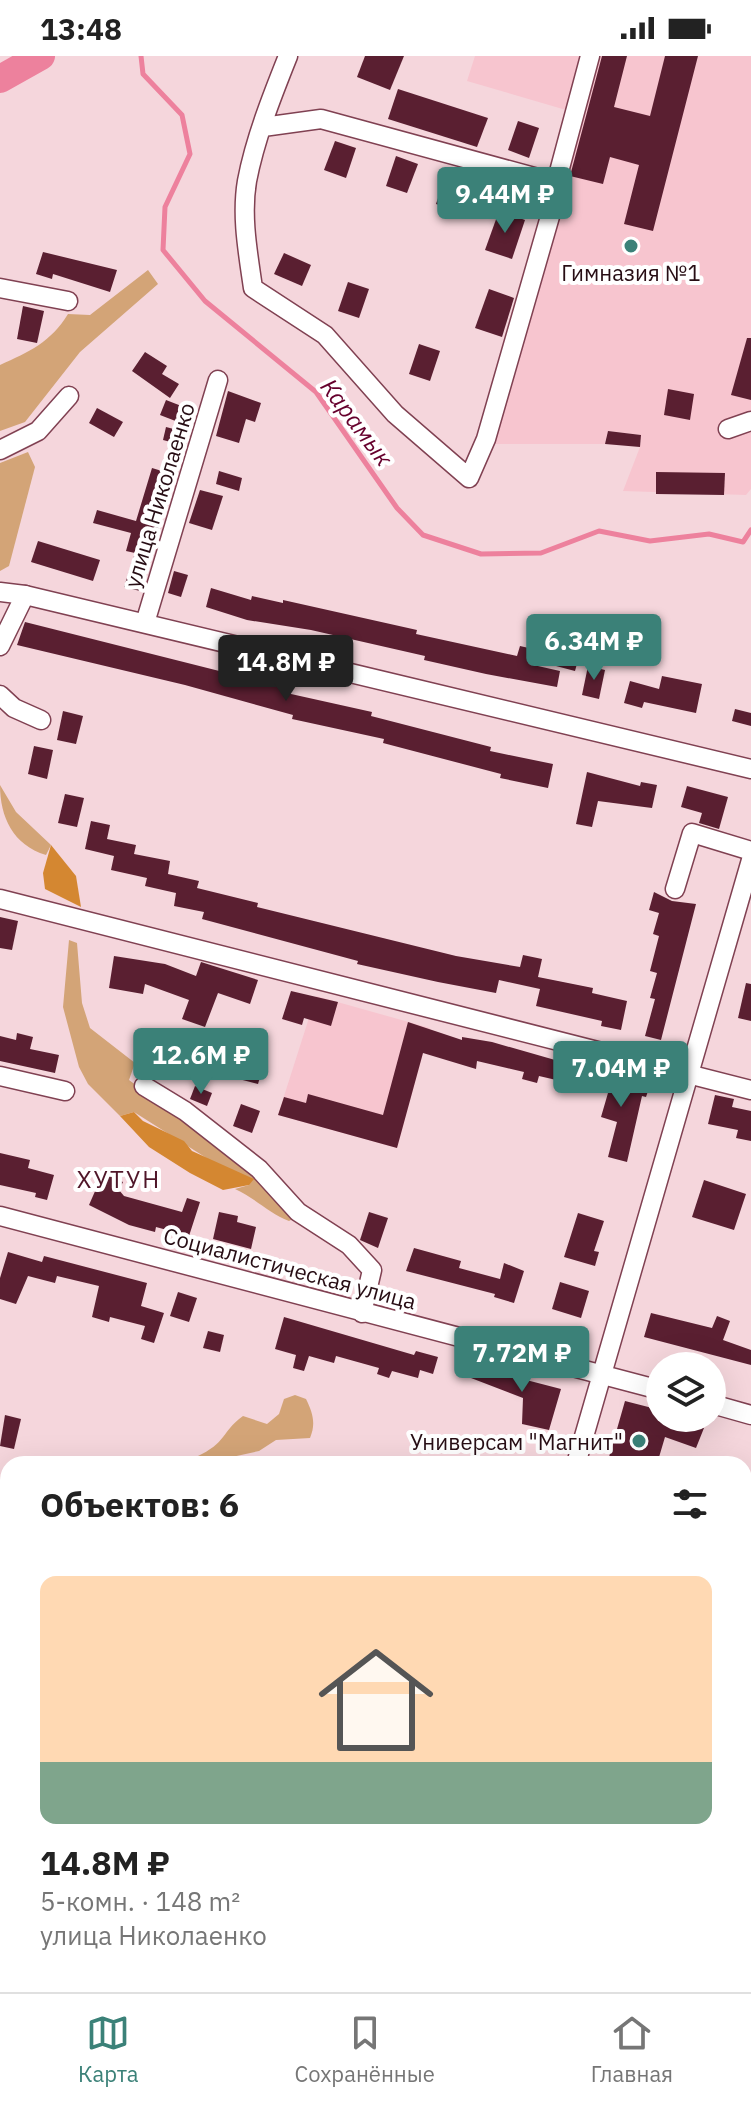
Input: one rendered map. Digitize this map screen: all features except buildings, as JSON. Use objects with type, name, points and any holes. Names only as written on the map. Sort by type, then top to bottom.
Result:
[{"type":"street","points":[[288,56],[247,183],[245,236],[253,288],[325,335],[395,414],[469,478],[486,439],[553,206],[556,183],[590,56]]},
{"type":"street","points":[[263,127],[321,119],[556,183]]},
{"type":"street","points":[[0,288],[68,301]]},
{"type":"street","name":"улица Николаенко","points":[[145,623],[218,380]]},
{"type":"street","points":[[0,450],[38,431],[69,396]]},
{"type":"street","points":[[728,429],[751,421]]},
{"type":"street","name":"улица Николаенко","points":[[0,592],[145,623],[751,769]]},
{"type":"street","points":[[0,646],[25,595]]},
{"type":"street","points":[[0,695],[14,708],[41,720]]},
{"type":"street","points":[[675,889],[692,833],[751,851]]},
{"type":"street","points":[[578,1456],[751,860]]},
{"type":"street","points":[[0,899],[751,1090]]},
{"type":"street","points":[[0,1076],[65,1091]]},
{"type":"street","points":[[144,1086],[185,1111],[259,1169],[298,1212],[349,1245],[372,1270],[362,1313]]},
{"type":"street","name":"Социалистическая улица","points":[[0,1216],[646,1386]]},
{"type":"street","points":[[726,1408],[751,1415]]},
{"type":"shaded area","name":"Гимназия №1","points":[[475,56],[751,56],[751,489],[746,495],[623,491],[640,447],[641,435],[608,431],[605,444],[493,444],[566,110],[467,81]]},
{"type":"shaded area","points":[[148,270],[158,284],[80,352],[25,422],[0,431],[0,365],[47,339],[68,314],[90,315]]},
{"type":"shaded area","points":[[28,452],[35,467],[9,566],[0,571],[0,463]]},
{"type":"shaded area","points":[[0,785],[16,812],[51,845],[46,855],[25,844],[11,828],[3,808]]},
{"type":"shaded area","points":[[51,845],[76,876],[81,907],[45,889],[43,873]]},
{"type":"shaded area","points":[[69,940],[77,943],[82,1003],[90,1028],[135,1063],[129,1080],[243,1164],[296,1217],[289,1221],[282,1218],[235,1189],[249,1185],[134,1112],[120,1116],[88,1084],[79,1067],[63,1007]]},
{"type":"shaded area","points":[[316,996],[430,1028],[397,1148],[278,1115]]},
{"type":"shaded area","points":[[134,1112],[143,1121],[184,1141],[192,1151],[254,1179],[249,1185],[223,1190],[190,1173],[149,1147],[120,1116]]},
{"type":"shaded area","points":[[295,1395],[306,1399],[313,1423],[310,1438],[276,1440],[259,1451],[236,1456],[198,1456],[214,1447],[243,1416],[267,1424],[279,1414],[284,1399]]},
{"type":"waterway","points":[[0,79],[41,56]]},
{"type":"waterway","name":"Карамык","points":[[141,56],[143,74],[182,115],[190,154],[165,207],[163,250],[205,301],[316,392],[397,508],[423,535],[481,554],[541,553],[599,531],[650,541],[709,534],[743,542],[751,530]]},
{"type":"place","name":"Гимназия №1","points":[[631,246]]},
{"type":"place","name":"Универсам \"Магнит\"","points":[[639,1441]]},
{"type":"district","name":"ХУТУН","points":[[119,1179]]}]
